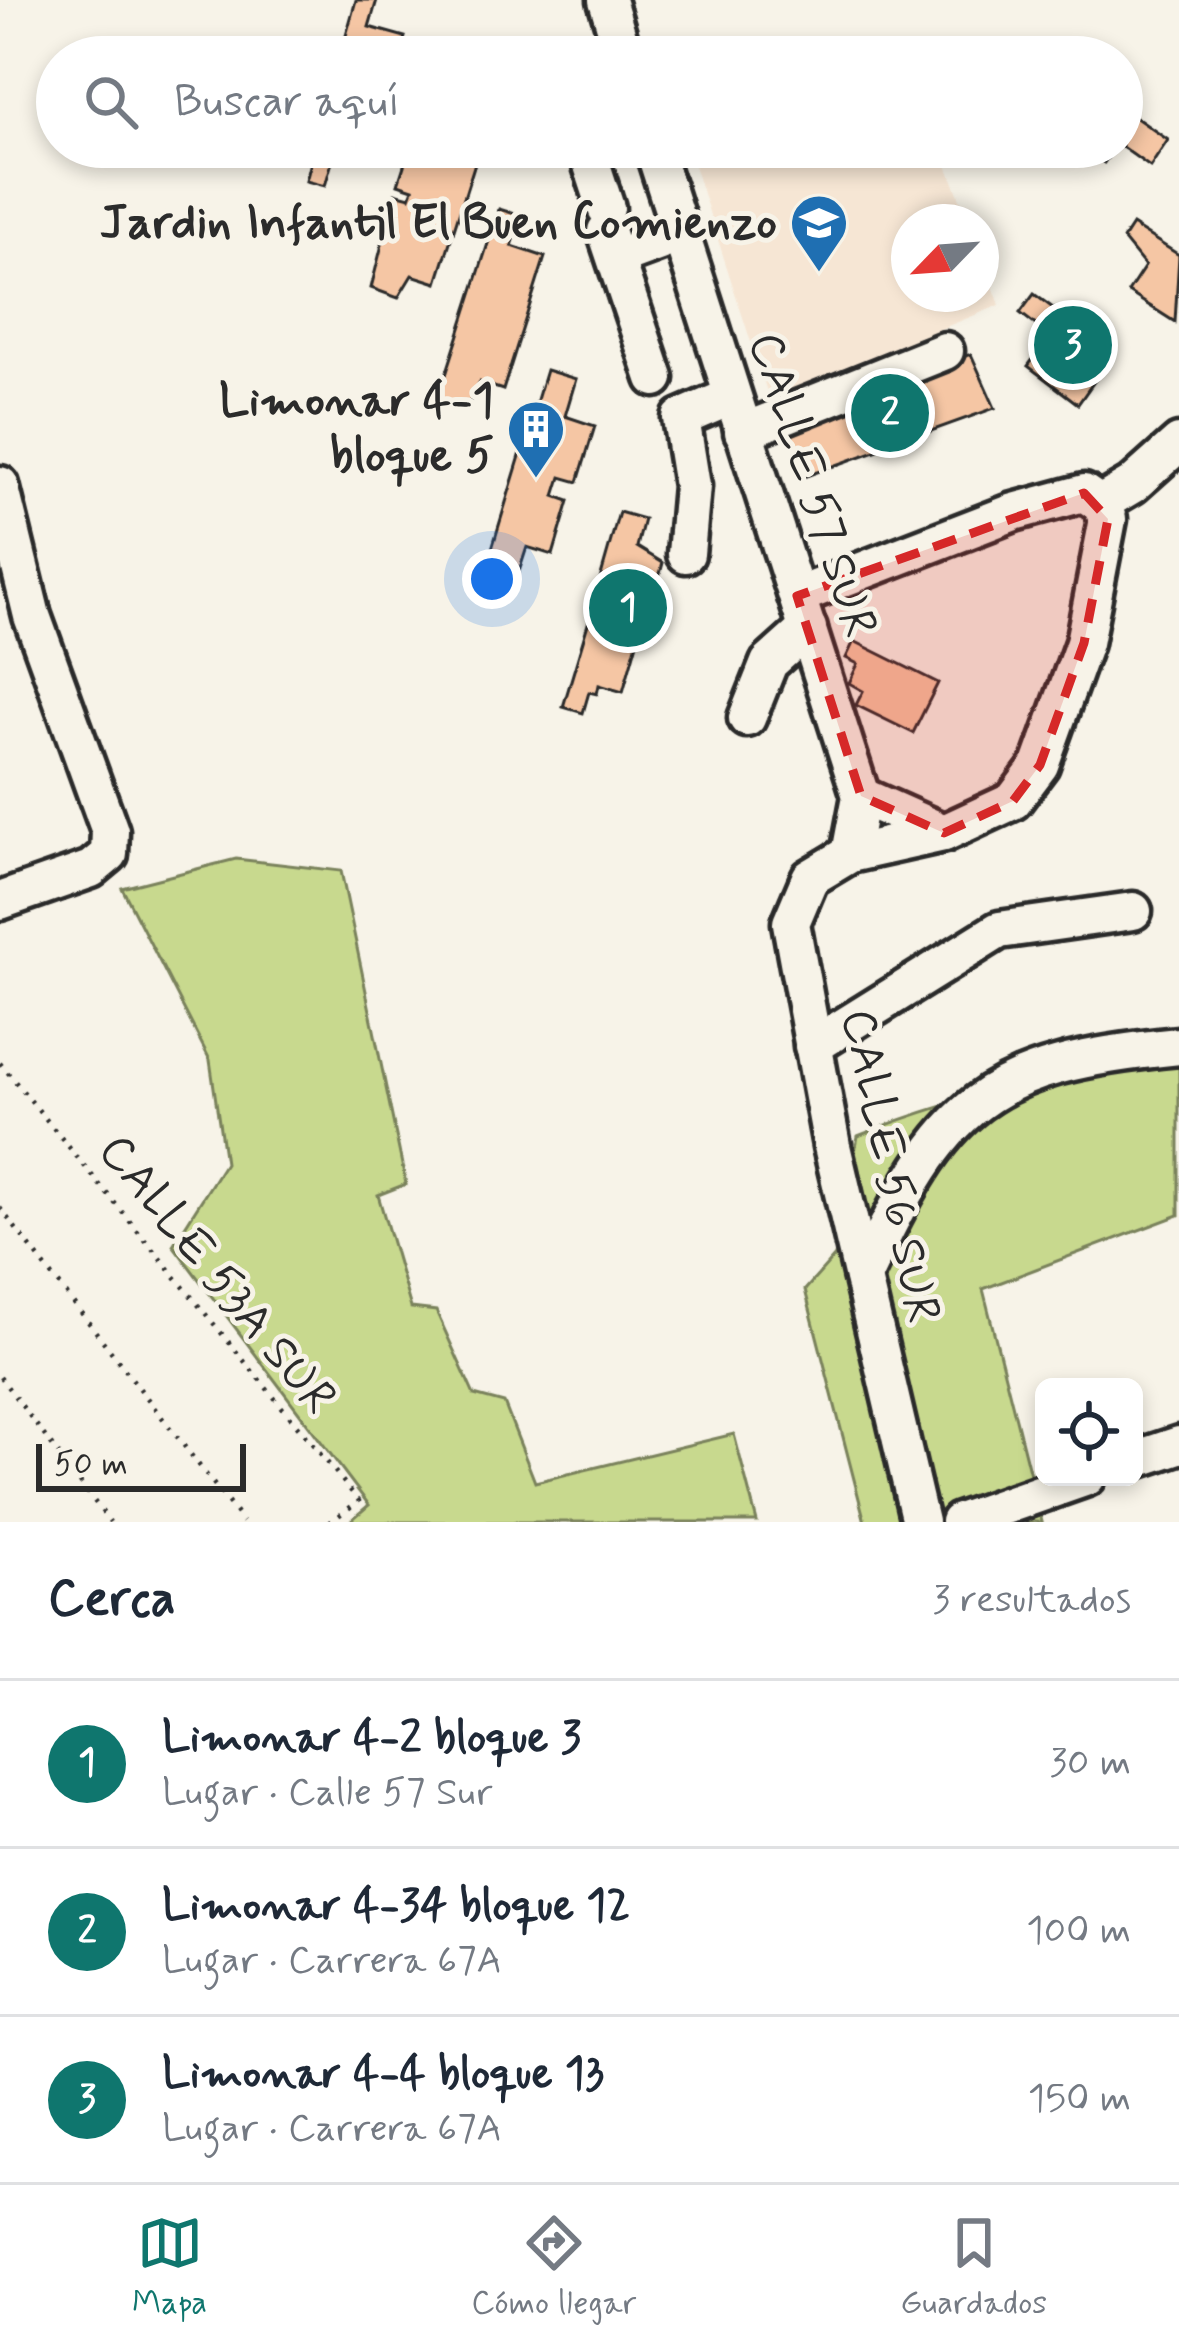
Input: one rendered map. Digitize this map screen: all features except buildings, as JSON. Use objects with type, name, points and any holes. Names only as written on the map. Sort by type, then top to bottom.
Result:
[{"type":"street","points":[[607,0],[617,36]]},
{"type":"street","points":[[592,168],[655,378]]},
{"type":"street","name":"CALLE 57 SUR","points":[[660,168],[861,796],[850,854]]},
{"type":"street","points":[[609,232],[681,234]]},
{"type":"street","points":[[742,432],[945,351]]},
{"type":"street","points":[[686,554],[692,486],[681,418],[730,397]]},
{"type":"street","points":[[1100,504],[1132,485],[1179,442]]},
{"type":"street","points":[[0,484],[16,614],[110,831],[109,854],[92,868],[0,900]]},
{"type":"street","points":[[747,718],[769,663],[803,612],[1014,512],[1084,494],[1100,504],[1108,519],[1084,643],[1040,765],[1013,801],[944,833],[850,854]]},
{"type":"street","points":[[861,796],[944,833]]},
{"type":"street","name":"CALLE 56 SUR","points":[[850,854],[809,878],[791,922],[862,1277],[920,1522]]},
{"type":"street","points":[[813,1046],[999,930],[1133,911]]},
{"type":"street","points":[[862,1277],[906,1188],[978,1099],[1010,1079],[1052,1065],[1097,1054],[1179,1046]]},
{"type":"street","points":[[1143,1457],[1179,1444]]},
{"type":"street","points":[[959,1522],[1061,1486]]},
{"type":"path","name":"CALLE 53A SUR","points":[[0,1063],[359,1501],[330,1522]]},
{"type":"path","points":[[0,1208],[243,1522]]},
{"type":"path","points":[[0,1377],[110,1522]]},
{"type":"highlighted area","points":[[1084,493],[1108,519],[1084,643],[1040,765],[1013,801],[944,833],[861,796],[797,596]]},
{"type":"shaded area","name":"Jardin Infantil El Buen Comienzo","points":[[695,168],[948,168],[962,204],[891,204],[891,312],[983,312],[769,398]]},
{"type":"green space","points":[[236,859],[341,871],[406,1184],[378,1195],[411,1308],[436,1311],[474,1395],[504,1403],[535,1482],[734,1434],[757,1522],[349,1522],[369,1505],[173,1245],[225,1163],[210,1060],[122,888]]},
{"type":"green space","points":[[1179,1065],[1179,1215],[983,1289],[1042,1522],[865,1522],[805,1290],[835,1256],[858,1136],[936,1108],[1016,1087],[1097,1072]]},
{"type":"place","name":"Jardin Infantil El Buen Comienzo","points":[[819,274]]},
{"type":"place","name":"Limonar 4-4 bloque 13","points":[[1073,345]]},
{"type":"place","name":"Limonar 4-34 bloque 12","points":[[890,413]]},
{"type":"place","name":"Limonar 4-1 bloque 5","points":[[536,480]]},
{"type":"place","name":"Limonar 4-2 bloque 3","points":[[628,608]]}]
